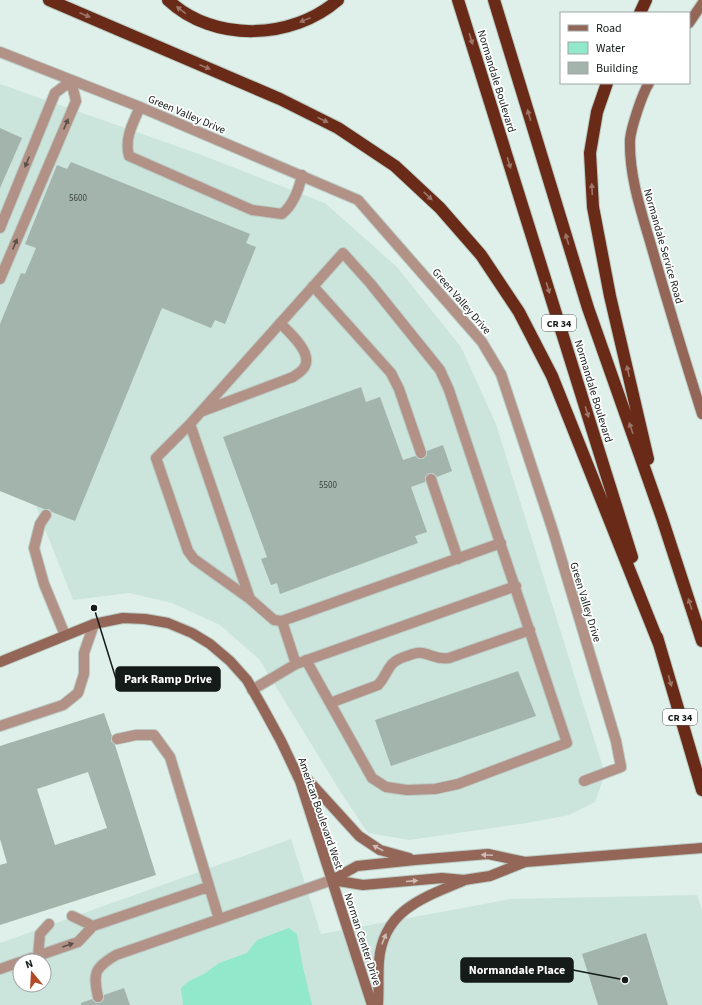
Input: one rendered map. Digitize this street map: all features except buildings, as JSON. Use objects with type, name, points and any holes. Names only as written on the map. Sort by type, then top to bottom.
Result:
[{"type":"highway","points":[[49,0],[280,99],[338,128],[396,166],[440,208],[481,255],[519,312],[552,376],[659,644]]},
{"type":"highway","points":[[168,0],[186,14],[204,23],[243,30],[264,31],[288,27],[311,18],[330,7],[338,0]]},
{"type":"highway","name":"Normandale Boulevard","points":[[458,0],[659,644],[702,790]]},
{"type":"highway","name":"Normandale Boulevard","points":[[494,0],[588,308],[662,518],[702,641]]},
{"type":"highway","points":[[640,12],[646,0]]},
{"type":"highway","points":[[607,84],[597,112],[590,153],[593,207],[610,296],[662,518]]},
{"type":"street","points":[[690,22],[702,4]]},
{"type":"street","name":"Green Valley Drive","points":[[0,52],[140,108],[358,200],[482,342],[501,374],[555,538],[616,741],[621,767],[584,781]]},
{"type":"street","points":[[0,228],[55,93],[71,81],[76,101],[0,280]]},
{"type":"street","name":"Normandale Service Road","points":[[648,84],[637,111],[630,139],[632,168],[637,196],[702,414]]},
{"type":"street","points":[[140,108],[128,136],[127,149],[129,156],[252,210],[282,214],[287,210],[299,188],[302,176]]},
{"type":"street","points":[[306,660],[372,778],[386,787],[407,790],[435,788],[458,784],[568,743],[460,418],[440,370],[370,283],[343,253],[190,424],[156,458],[188,551],[194,559],[250,599],[274,620],[282,621],[501,543]]},
{"type":"street","points":[[313,286],[391,373],[399,389],[421,453]]},
{"type":"street","points":[[201,411],[293,377],[300,372],[306,365],[303,348],[280,323]]},
{"type":"street","points":[[190,424],[250,599]]},
{"type":"street","points":[[431,479],[458,559]]},
{"type":"street","points":[[46,515],[40,524],[34,548],[44,584],[65,635]]},
{"type":"street","points":[[252,690],[296,664],[306,660],[516,586]]},
{"type":"street","name":"American Boulevard West","points":[[0,662],[94,624],[123,618],[145,619],[168,623],[192,632],[210,644],[230,661],[247,680],[281,740],[300,782],[332,880]]},
{"type":"street","points":[[282,621],[296,664]]},
{"type":"street","points":[[0,726],[63,705],[78,693],[84,674],[84,653],[94,624]]},
{"type":"street","points":[[330,703],[378,685],[395,660],[420,652],[441,660],[530,630]]},
{"type":"street","points":[[117,739],[136,735],[154,735],[170,757],[219,919]]},
{"type":"street","points":[[292,763],[359,836],[380,850],[415,860]]},
{"type":"street","name":"American Boulevard West","points":[[332,880],[357,866],[415,860],[488,854],[525,862],[702,848]]},
{"type":"street","name":"American Boulevard West","points":[[332,880],[364,885],[442,878],[464,880],[490,876],[525,862]]},
{"type":"street","points":[[98,997],[95,979],[98,970],[104,962],[116,955],[332,880]]},
{"type":"street","name":"Norman Center Drive","points":[[332,880],[372,1005]]},
{"type":"street","points":[[378,1005],[379,961],[382,943],[388,929],[396,918],[421,899],[464,880]]},
{"type":"street","points":[[47,953],[78,942],[93,926],[208,886]]},
{"type":"street","points":[[72,916],[93,926]]},
{"type":"street","points":[[38,953],[40,934],[49,924]]},
{"type":"street","points":[[0,969],[12,964]]},
{"type":"shaded area","points":[[0,84],[199,154],[325,203],[397,267],[461,347],[496,424],[605,774],[595,802],[569,815],[527,823],[409,840],[368,833],[340,791],[259,659],[220,625],[172,603],[129,593],[73,600],[36,506],[0,491]]},
{"type":"shaded area","points":[[291,839],[321,934],[511,899],[697,895],[702,910],[702,1005],[0,1005],[0,943]]},
{"type":"water","points":[[289,928],[297,934],[312,1005],[183,1005],[181,988],[189,981],[204,974],[219,963],[247,953],[257,940]]},
{"type":"place","name":"Park Ramp Drive","points":[[94,608]]},
{"type":"place","name":"Normandale Place","points":[[625,980]]}]
